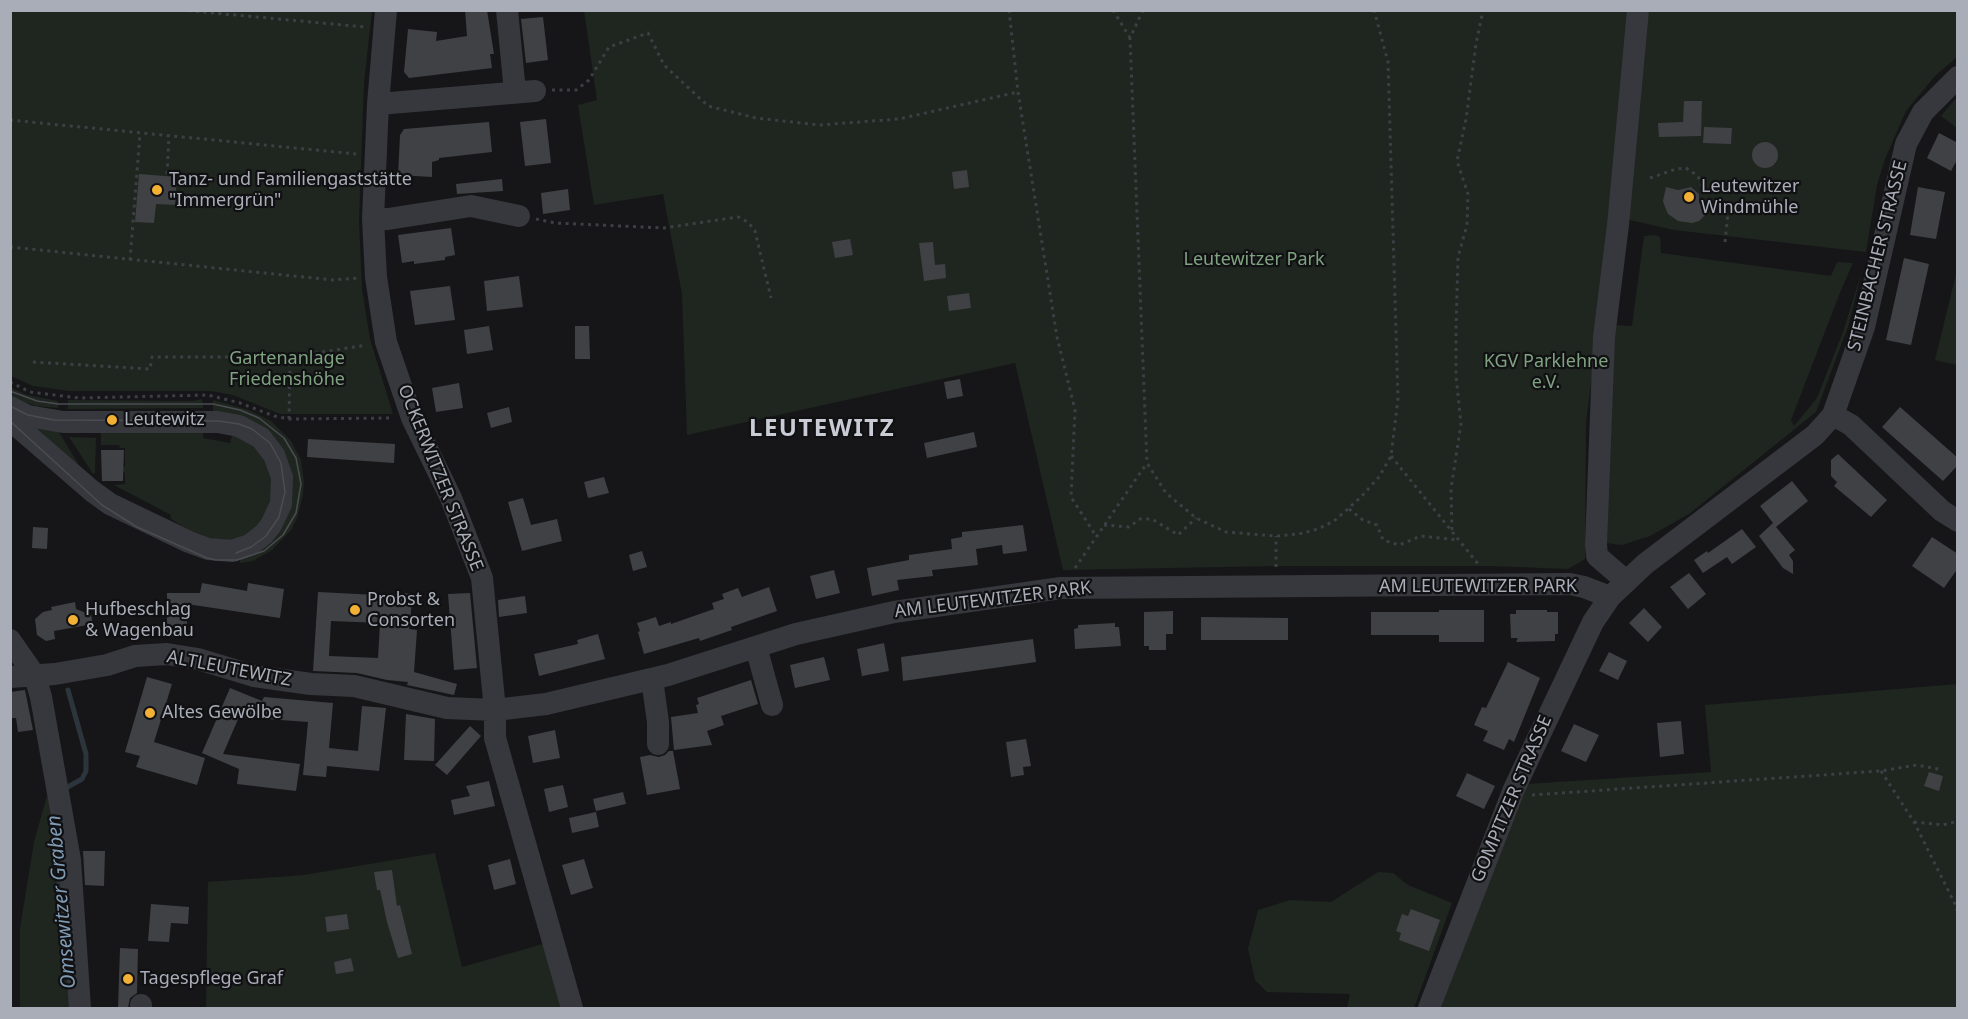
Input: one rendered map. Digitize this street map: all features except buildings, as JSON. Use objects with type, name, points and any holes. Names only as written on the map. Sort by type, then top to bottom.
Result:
[{"type":"street","points":[[378,104],[525,91],[507,10]]},
{"type":"street","points":[[1626,581],[1597,556],[1596,545],[1604,337],[1638,10]]},
{"type":"street","name":"OCKERWITZER STRASSE","points":[[386,19],[378,104],[373,219],[376,277],[386,342],[412,418],[451,498],[482,578],[495,710],[495,738],[572,1008]]},
{"type":"street","name":"STEINBACHER STRASSE","points":[[1610,597],[1645,564],[1815,435],[1833,415],[1864,327],[1906,144],[1923,112],[1958,77]]},
{"type":"street","points":[[373,219],[388,219],[471,206],[519,216]]},
{"type":"street","points":[[10,407],[28,416],[63,422],[218,422],[239,426],[261,438],[274,455],[282,477],[281,504],[271,525],[250,545],[232,551],[208,549],[110,504],[10,420]]},
{"type":"street","points":[[1833,415],[1851,425],[1942,511],[1958,521]]},
{"type":"street","name":"AM LEUTEWITZER PARK","points":[[495,710],[546,704],[652,679],[796,634],[894,612],[1061,588],[1570,584],[1610,597]]},
{"type":"street","name":"GOMPITZER STRASSE","points":[[1429,1008],[1514,789],[1580,647],[1610,597]]},
{"type":"street","points":[[10,640],[35,676],[41,697],[70,860],[80,1008]]},
{"type":"street","points":[[756,647],[772,705]]},
{"type":"street","name":"ALTLEUTEWITZ","points":[[10,677],[35,676],[107,665],[135,656],[167,654],[198,659],[254,676],[311,684],[354,686],[447,708],[495,710]]},
{"type":"street","points":[[652,679],[658,722],[658,744]]},
{"type":"path","points":[[181,10],[386,19]]},
{"type":"path","points":[[1009,10],[1018,92],[1057,337],[1075,410],[1071,497],[1096,536]]},
{"type":"path","points":[[1113,10],[1130,38]]},
{"type":"path","points":[[1143,10],[1130,38],[1147,463],[1166,493],[1196,518],[1226,532],[1276,536],[1299,534],[1318,529],[1334,521],[1349,509],[1379,477],[1391,456],[1398,399],[1388,62],[1375,12],[1380,10]]},
{"type":"path","points":[[1452,530],[1451,489],[1461,424],[1456,376],[1455,330],[1458,257],[1467,225],[1468,194],[1457,161],[1483,10]]},
{"type":"path","points":[[525,91],[576,90],[589,80],[609,47],[648,33],[664,65],[708,106],[756,118],[819,125],[898,119],[1018,92]]},
{"type":"path","points":[[10,120],[376,156]]},
{"type":"path","points":[[130,260],[140,134]]},
{"type":"path","points":[[167,174],[169,137]]},
{"type":"path","points":[[1650,178],[1686,168],[1698,176],[1703,189],[1701,202],[1728,213]]},
{"type":"path","points":[[1728,213],[1744,204]]},
{"type":"path","points":[[1725,242],[1728,213]]},
{"type":"path","points":[[519,216],[555,223],[664,228],[738,217],[748,222],[755,231],[771,298]]},
{"type":"path","points":[[10,248],[333,280],[376,277]]},
{"type":"path","points":[[33,362],[150,369],[152,357],[290,357],[386,342]]},
{"type":"path","points":[[289,419],[290,357]]},
{"type":"path","points":[[1391,456],[1496,585]]},
{"type":"path","points":[[1061,588],[1147,463]]},
{"type":"path","points":[[1349,509],[1363,520],[1377,525],[1383,540],[1399,545],[1421,536],[1459,540]]},
{"type":"path","points":[[1104,525],[1129,527],[1140,519],[1152,519],[1178,535],[1196,518]]},
{"type":"path","points":[[1276,536],[1276,586]]},
{"type":"path","points":[[1514,789],[1529,796],[1880,771],[1917,765],[1943,770]]},
{"type":"path","points":[[1880,771],[1914,822],[1958,914]]},
{"type":"path","points":[[1914,822],[1943,825],[1958,821]]},
{"type":"green space","name":"Gartenanlage Friedenshöhe","points":[[10,11],[372,11],[364,83],[359,220],[362,289],[370,339],[393,414],[280,414],[233,395],[211,391],[69,391],[33,386],[11,376]]},
{"type":"green space","points":[[584,11],[1630,11],[1599,323],[1586,422],[1585,559],[1568,569],[1491,566],[1276,566],[1063,570],[1015,363],[687,435],[682,294],[663,194],[594,205],[578,105],[597,100]]},
{"type":"green space","points":[[1647,11],[1957,11],[1957,57],[1935,76],[1906,111],[1885,159],[1877,185],[1866,252],[1674,230],[1625,219]]},
{"type":"green space","points":[[1957,97],[1957,128],[1941,116]]},
{"type":"green space","points":[[1644,236],[1660,237],[1661,253],[1831,276],[1837,262],[1853,263],[1791,420],[1794,426],[1817,398],[1843,332],[1862,271],[1848,327],[1816,412],[1689,514],[1650,536],[1622,545],[1607,543],[1611,325],[1632,326]]},
{"type":"green space","points":[[1957,270],[1957,365],[1935,360]]},
{"type":"green space","points":[[10,387],[27,395],[58,401],[58,408],[36,406],[13,398]]},
{"type":"green space","points":[[202,399],[203,408],[68,409],[68,400],[193,401]]},
{"type":"green space","points":[[213,400],[249,410],[271,421],[291,441],[301,460],[304,481],[297,518],[291,530],[272,550],[253,561],[240,563],[240,557],[248,556],[288,470],[213,412]]},
{"type":"green space","points":[[14,416],[59,432],[83,472]]},
{"type":"green space","points":[[101,431],[203,431],[203,438],[230,443],[233,431],[270,458],[276,494],[258,530],[233,542],[196,536],[170,518],[171,515],[114,485],[125,484],[125,472],[102,472],[102,468],[125,467],[125,448],[120,448],[119,445],[101,445]]},
{"type":"green space","points":[[69,437],[96,438],[95,473],[93,474]]},
{"type":"green space","points":[[1957,684],[1957,1008],[1441,1008],[1527,784],[1711,772],[1705,705]]},
{"type":"green space","points":[[51,781],[76,1008],[20,1008],[20,928],[34,842]]},
{"type":"green space","points":[[435,853],[462,967],[557,940],[578,1008],[206,1008],[208,882],[304,875]]},
{"type":"green space","points":[[1378,872],[1393,873],[1408,885],[1452,903],[1414,1008],[1347,1008],[1350,994],[1267,992],[1255,980],[1248,949],[1258,910],[1290,900],[1331,902]]},
{"type":"waterway","name":"Omsewitzer Graben","points":[[64,789],[82,779],[86,771],[86,754],[68,690]]},
{"type":"waterway","name":"Omsewitzer Graben","points":[[55,837],[64,938]]},
{"type":"tram line","points":[[10,391],[37,401],[58,404],[213,404],[240,410],[259,418],[284,438],[296,458],[301,484],[296,513],[283,535],[264,551],[237,560],[207,558],[137,527],[102,505],[10,421]]},
{"type":"tram line","points":[[10,406],[28,415],[54,420],[219,421],[252,429],[270,443],[281,463],[285,492],[279,517],[266,536],[251,547],[236,553]]},
{"type":"place","name":"Tanz- und Familiengaststätte \"Immergrün\"","points":[[157,190]]},
{"type":"place","name":"Leutewitzer Windmühle","points":[[1689,197]]},
{"type":"place","name":"Leutewitz","points":[[112,420]]},
{"type":"place","name":"Probst & Consorten","points":[[355,610]]},
{"type":"place","name":"Hufbeschlag & Wagenbau","points":[[73,620]]},
{"type":"place","name":"Altes Gewölbe","points":[[150,713]]},
{"type":"place","name":"Tagespflege Graf","points":[[128,979]]},
{"type":"district","name":"LEUTEWITZ","points":[[822,429]]},
{"type":"park label","name":"Leutewitzer Park","points":[[1254,260]]},
{"type":"park label","name":"KGV Parklehne e.V.","points":[[1546,372]]}]
